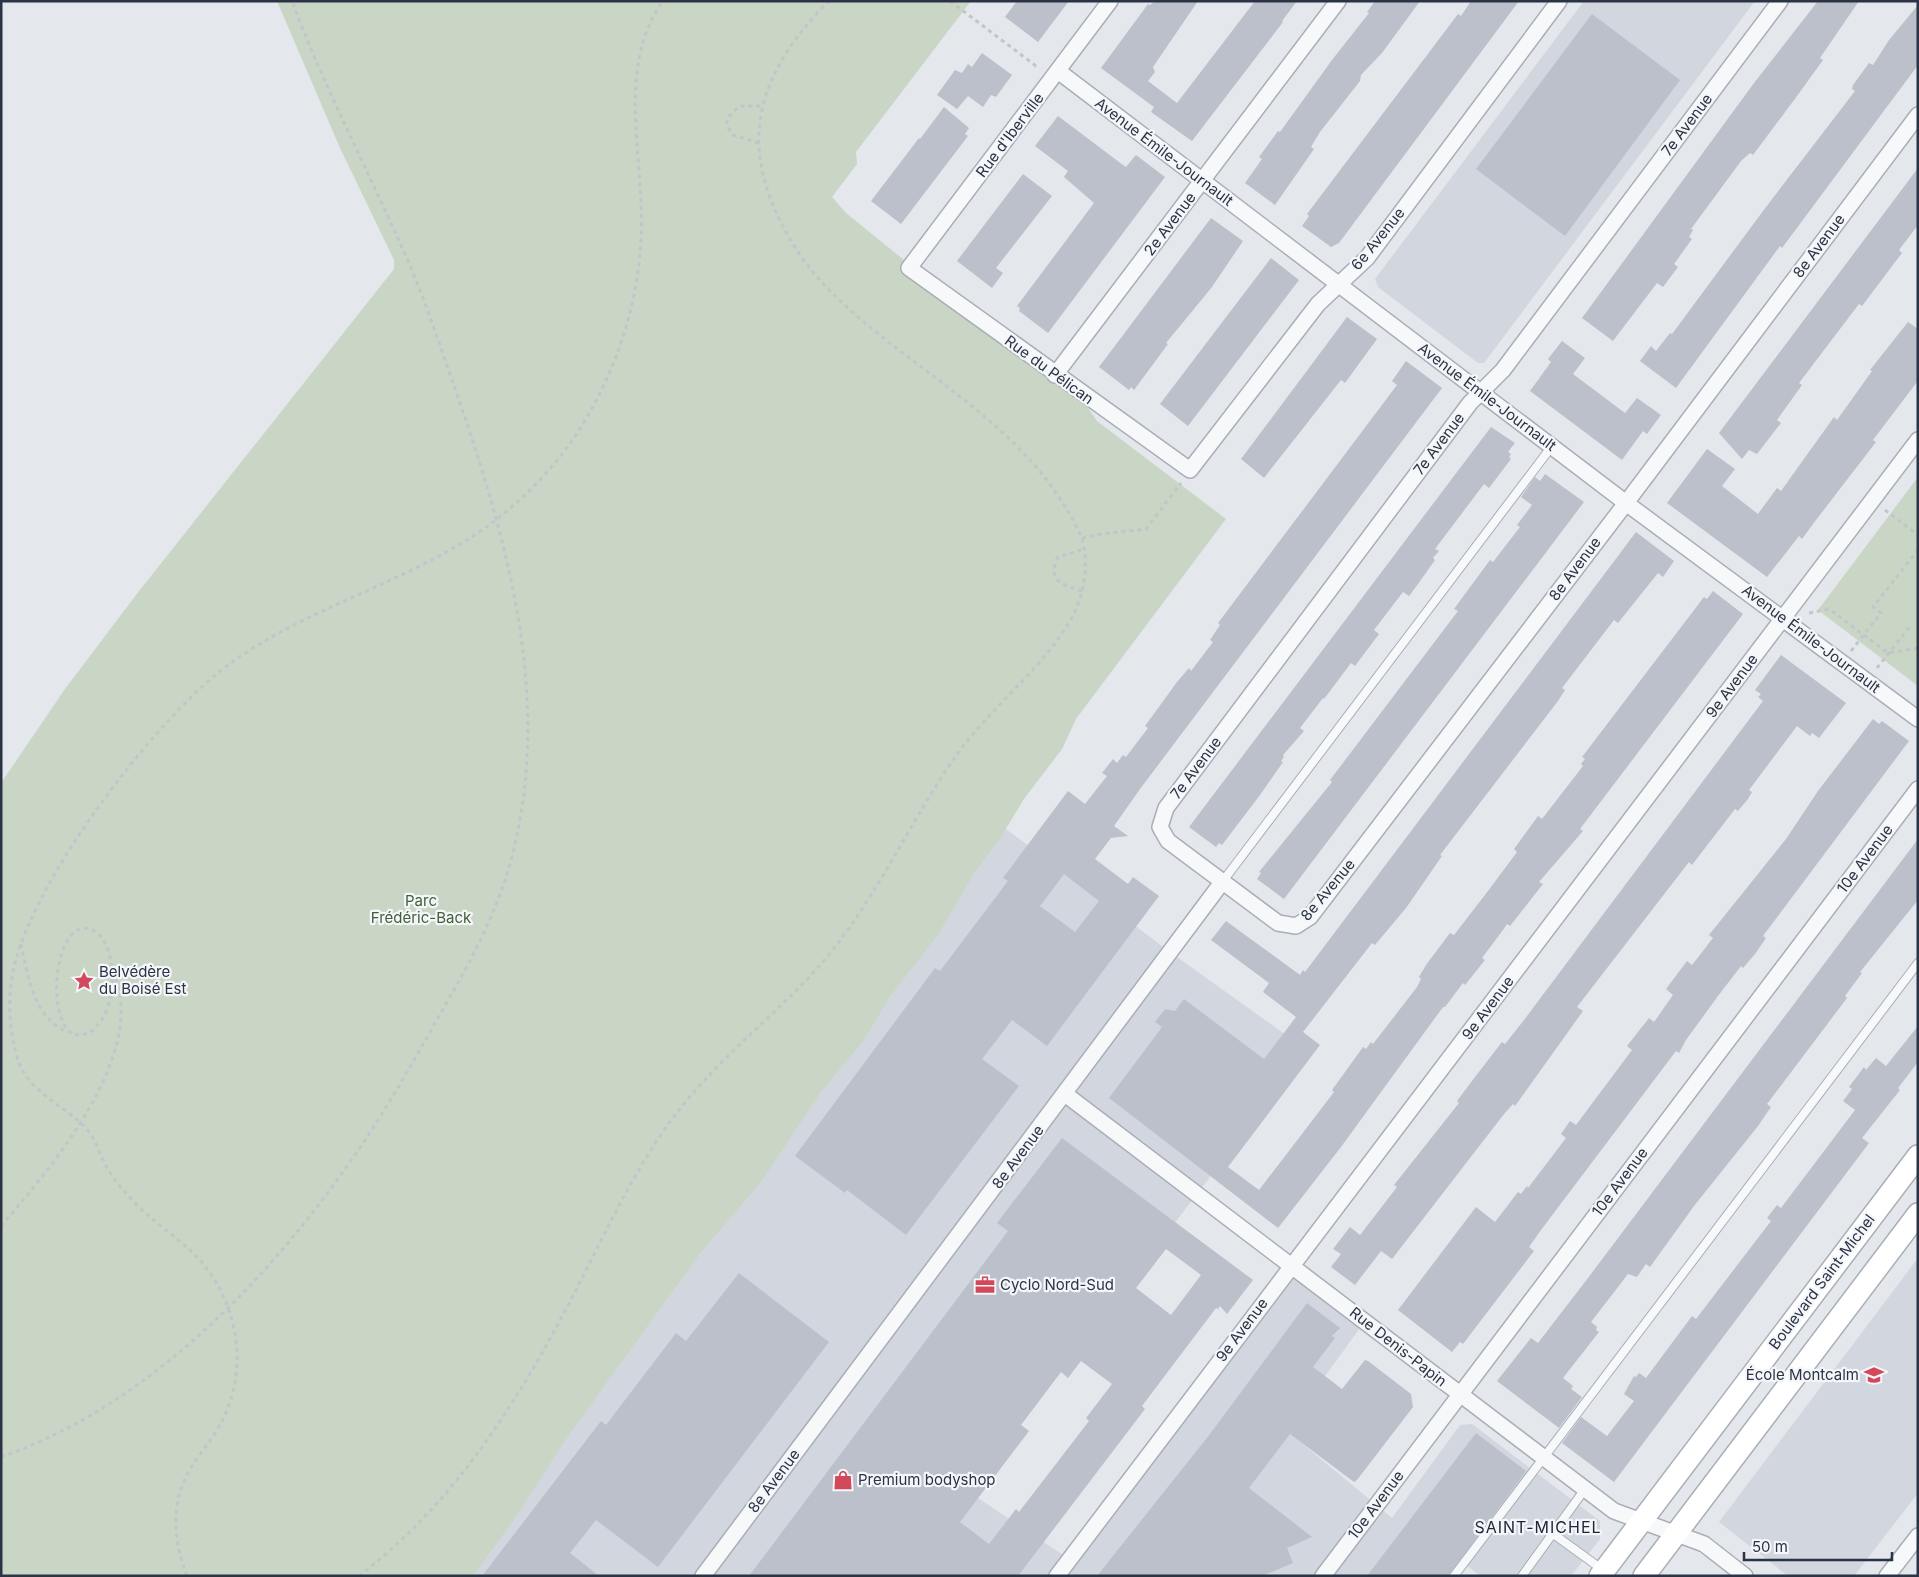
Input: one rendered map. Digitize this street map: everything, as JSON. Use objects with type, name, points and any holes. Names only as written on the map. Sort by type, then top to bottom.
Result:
[{"type":"main road","name":"Boulevard Saint-Michel","points":[[1602,1573],[1918,1156]]},
{"type":"main road","points":[[1644,1576],[1918,1214]]},
{"type":"street","name":"Rue d'Iberville","points":[[909,268],[1110,1]]},
{"type":"street","name":"2e Avenue","points":[[1055,375],[1338,1]]},
{"type":"street","name":"6e Avenue","points":[[1190,470],[1318,304],[1367,258],[1559,1]]},
{"type":"street","name":"7e Avenue","points":[[1223,881],[1168,841],[1160,826],[1166,808],[1466,408],[1503,370],[1780,1]]},
{"type":"street","name":"Avenue Émile-Journault","points":[[1058,71],[1626,502],[1918,719]]},
{"type":"street","name":"8e Avenue","points":[[703,1576],[1223,881],[1278,923],[1296,926],[1310,917],[1918,115]]},
{"type":"street","name":"Rue du Pélican","points":[[909,268],[1055,375],[1190,470]]},
{"type":"street","name":"9e Avenue","points":[[1057,1576],[1918,440]]},
{"type":"street","name":"10e Avenue","points":[[1323,1576],[1918,789]]},
{"type":"street","name":"Rue Denis-Papin","points":[[1065,1094],[1459,1395],[1614,1510],[1704,1544],[1745,1576]]},
{"type":"street","points":[[1888,1576],[1918,1536]]},
{"type":"lane","points":[[1223,881],[1552,446]]},
{"type":"lane","points":[[1454,1576],[1918,963]]},
{"type":"lane","points":[[1522,1576],[1552,1532],[1585,1489]]},
{"type":"lane","points":[[1552,1532],[1602,1573]]},
{"type":"path","points":[[1,1457],[38,1442],[116,1400],[175,1356],[228,1308],[293,1237],[356,1154],[410,1068],[454,991],[491,918],[513,853],[527,764],[528,704],[521,634],[496,520],[464,414],[418,284],[323,80],[292,1]]},
{"type":"path","points":[[187,1576],[179,1554],[176,1535],[176,1510],[186,1477],[219,1428],[234,1390],[237,1348],[228,1308],[211,1274],[201,1259],[127,1195],[107,1168],[94,1136],[80,1122],[64,1112],[32,1085],[18,1060],[12,1038],[10,997],[12,975],[21,943],[43,896],[93,816],[157,735],[202,687],[232,662],[276,635],[443,553],[496,520],[532,488],[573,439],[593,408],[614,366],[634,297],[641,240],[637,63],[645,31],[663,1]]},
{"type":"path","points":[[359,1576],[424,1520],[487,1442],[542,1355],[654,1144],[694,1091],[780,1008],[827,956],[864,908],[953,760],[982,723],[1032,670],[1060,636],[1070,621],[1082,591],[1086,570],[1082,538],[1056,491],[1022,454],[967,403],[836,297],[819,279],[794,244],[771,203],[762,172],[759,142],[763,106],[774,74],[791,44],[830,1]]},
{"type":"path","points":[[950,1],[1036,66],[1058,71]]},
{"type":"path","points":[[759,142],[733,135],[727,126],[727,119],[739,106],[763,106]]},
{"type":"path","points":[[1082,538],[1146,529],[1190,470]]},
{"type":"path","points":[[1872,501],[1918,534]]},
{"type":"path","points":[[1082,591],[1060,584],[1054,572],[1058,557],[1084,549]]},
{"type":"path","points":[[1843,662],[1881,613],[1873,607],[1918,550]]},
{"type":"path","points":[[1783,618],[1829,609],[1888,653],[1918,648]]},
{"type":"path","points":[[1888,653],[1912,624]]},
{"type":"path","points":[[1,1226],[37,1182],[80,1122],[104,1079],[117,1038],[121,1008],[117,980],[106,946],[95,931],[81,929],[67,942],[62,953],[56,981],[60,1014],[65,1027],[70,1032]]},
{"type":"path","points":[[21,943],[38,1004],[54,1024],[80,1036],[88,1034],[102,1021],[110,999],[113,969]]},
{"type":"shaded area","points":[[1584,1],[1755,1],[1484,363],[1478,363],[1378,287],[1375,279]]},
{"type":"shaded area","points":[[998,823],[1170,952],[1307,1050],[969,1492],[1069,1559],[1291,1265],[1365,1321],[1286,1430],[1392,1518],[1460,1425],[1472,1424],[1600,1521],[1600,1539],[1571,1576],[1480,1576],[1461,1561],[1450,1576],[457,1576]]},
{"type":"shaded area","name":"École Montcalm","points":[[1918,1258],[1918,1493],[1854,1576],[1788,1576],[1719,1522]]},
{"type":"green space","name":"Parc Frédéric-Back","points":[[277,1],[971,1],[856,152],[857,164],[832,197],[846,213],[941,290],[1075,389],[1097,421],[1226,519],[1076,719],[1062,749],[1024,799],[999,840],[974,873],[937,936],[891,995],[864,1040],[820,1093],[761,1182],[701,1252],[566,1439],[515,1518],[473,1576],[1,1576],[1,783],[65,689],[136,595],[394,269],[394,260],[340,148]]},
{"type":"green space","points":[[1918,477],[1918,686],[1818,610]]},
{"type":"building","points":[[1017,1],[1069,1],[1038,42],[1005,17]]},
{"type":"building","points":[[1155,1],[1198,1],[1153,67],[1155,72],[1148,81],[1177,103],[1255,1],[1297,1],[1192,141],[1151,112],[1154,107],[1101,68],[1148,4],[1150,5]]},
{"type":"building","points":[[1375,1],[1420,1],[1382,53],[1361,75],[1360,81],[1320,132],[1311,147],[1314,149],[1275,205],[1245,183],[1262,159],[1259,157],[1278,131],[1280,132],[1369,13],[1367,12]]},
{"type":"building","points":[[1471,1],[1519,1],[1339,243],[1331,247],[1302,226],[1309,216],[1307,214],[1458,14],[1461,16]]},
{"type":"building","points":[[1818,1],[1859,1],[1820,58],[1823,60],[1797,96],[1753,155],[1750,153],[1741,161],[1691,229],[1693,230],[1689,237],[1692,239],[1674,264],[1678,267],[1663,287],[1657,283],[1613,341],[1582,318],[1754,83]]},
{"type":"building","points":[[1918,5],[1918,65],[1782,248],[1780,246],[1676,388],[1640,361],[1651,346],[1656,351],[1670,333],[1672,334],[1855,91],[1852,89],[1853,85],[1869,63],[1873,65],[1889,40]]},
{"type":"building","points":[[1592,14],[1680,80],[1565,236],[1476,169]]},
{"type":"building","points":[[982,53],[1012,75],[996,97],[991,95],[983,107],[968,96],[957,109],[937,95],[955,70],[962,73],[968,64],[972,67]]},
{"type":"building","points":[[944,107],[969,128],[965,134],[968,136],[901,224],[871,201]]},
{"type":"building","points":[[1058,116],[1126,167],[1136,155],[1165,177],[1048,333],[1019,311],[1020,308],[1017,306],[1094,203],[1064,177],[1068,171],[1035,146]]},
{"type":"building","points":[[1918,168],[1918,225],[1899,250],[1902,253],[1862,306],[1859,304],[1799,383],[1802,385],[1777,420],[1781,423],[1757,454],[1749,450],[1742,459],[1719,433]]},
{"type":"building","points":[[1023,174],[1052,196],[996,268],[1003,273],[992,288],[957,261]]},
{"type":"building","points":[[1211,218],[1243,241],[1212,287],[1166,343],[1168,344],[1134,390],[1131,387],[1129,390],[1099,367]]},
{"type":"building","points":[[1271,258],[1299,280],[1188,426],[1160,404]]},
{"type":"building","points":[[1347,317],[1377,339],[1345,383],[1341,380],[1264,478],[1241,459]]},
{"type":"building","points":[[1908,322],[1918,329],[1917,382],[1873,440],[1876,442],[1802,539],[1799,536],[1767,577],[1667,503],[1707,449],[1735,469],[1722,486],[1758,514],[1777,488],[1781,491],[1834,417],[1837,420],[1872,371],[1870,370]]},
{"type":"building","points":[[1562,341],[1585,358],[1573,374],[1625,413],[1637,398],[1661,415],[1647,434],[1643,431],[1622,460],[1530,391],[1551,362],[1548,359]]},
{"type":"building","points":[[1406,361],[1442,388],[1114,826],[1128,836],[1111,838],[1095,859],[1128,884],[1133,877],[1159,896],[1047,1046],[1012,1020],[982,1059],[1019,1086],[906,1235],[847,1190],[845,1193],[795,1156],[935,968],[940,971],[1008,881],[1003,878],[1068,791],[1085,804],[1107,776],[1102,773],[1113,759],[1117,763],[1123,755],[1126,757],[1148,728],[1145,726],[1177,682],[1189,668],[1191,671],[1213,642],[1210,640],[1220,625],[1218,623],[1397,385],[1392,381]],"holes":[[[1064,874],[1099,901],[1075,932],[1040,906]]]},
{"type":"building","points":[[1491,427],[1515,443],[1508,452],[1511,454],[1509,457],[1511,459],[1489,488],[1484,484],[1435,549],[1439,551],[1433,558],[1435,560],[1418,584],[1409,596],[1403,592],[1374,630],[1379,634],[1355,666],[1351,663],[1300,728],[1304,731],[1283,755],[1284,757],[1281,761],[1283,762],[1260,795],[1222,845],[1219,843],[1216,847],[1189,827]]},
{"type":"building","points":[[1545,474],[1584,502],[1284,899],[1257,879],[1261,873],[1259,872],[1332,782],[1330,780],[1458,611],[1454,609],[1490,560],[1493,562],[1520,527],[1517,525],[1532,505],[1521,497],[1535,477],[1540,481]]},
{"type":"building","points":[[1636,532],[1674,561],[1663,577],[1658,573],[1618,623],[1614,620],[1562,688],[1565,690],[1558,701],[1440,855],[1442,856],[1406,908],[1375,945],[1372,943],[1303,1032],[1320,1045],[1228,1167],[1259,1190],[1334,1092],[1332,1090],[1363,1047],[1366,1049],[1371,1042],[1373,1044],[1417,987],[1421,979],[1419,977],[1426,965],[1450,933],[1454,935],[1488,891],[1517,852],[1514,849],[1538,816],[1542,819],[1583,766],[1581,764],[1585,759],[1582,757],[1704,597],[1707,599],[1713,591],[1743,614],[1580,829],[1583,831],[1539,882],[1543,884],[1510,926],[1507,924],[1482,958],[1485,960],[1465,985],[1463,983],[1445,1007],[1443,1007],[1341,1147],[1278,1228],[1109,1098],[1162,1027],[1155,1022],[1165,1009],[1175,1011],[1184,999],[1264,1059],[1296,1017],[1263,992],[1269,983],[1211,940],[1226,921],[1300,975],[1303,970],[1305,972]]},
{"type":"building","points":[[1781,655],[1846,703],[1819,738],[1812,733],[1810,736],[1797,726],[1749,790],[1752,792],[1748,799],[1738,811],[1735,809],[1692,865],[1689,862],[1577,1007],[1583,1011],[1515,1106],[1513,1104],[1504,1114],[1392,1259],[1381,1251],[1355,1285],[1331,1267],[1341,1254],[1333,1249],[1350,1227],[1360,1235],[1397,1187],[1394,1185],[1459,1103],[1457,1101],[1475,1077],[1502,1042],[1505,1044],[1524,1020],[1763,701],[1758,697],[1761,694],[1755,690]]},
{"type":"building","points":[[1873,719],[1879,724],[1882,721],[1909,741],[1763,936],[1766,938],[1755,954],[1743,968],[1741,966],[1686,1040],[1679,1053],[1676,1051],[1541,1230],[1529,1247],[1534,1251],[1463,1344],[1460,1342],[1452,1352],[1398,1310],[1476,1207],[1495,1222],[1518,1192],[1521,1194],[1527,1186],[1528,1188],[1566,1138],[1561,1134],[1570,1121],[1576,1125],[1632,1050],[1627,1046],[1649,1018],[1654,1022],[1673,995],[1666,989],[1687,961],[1692,965],[1713,938],[1709,935],[1786,839],[1818,791]]},
{"type":"building","points":[[1918,839],[1918,900],[1860,972],[1862,973],[1845,996],[1847,998],[1767,1104],[1771,1107],[1758,1126],[1694,1206],[1650,1267],[1646,1264],[1637,1277],[1628,1274],[1591,1322],[1597,1327],[1596,1330],[1599,1332],[1563,1378],[1573,1386],[1571,1389],[1582,1397],[1559,1428],[1497,1381],[1531,1338],[1538,1343]]},
{"type":"building","points":[[1918,1026],[1918,1062],[1898,1088],[1900,1090],[1862,1138],[1869,1143],[1614,1482],[1562,1443],[1581,1417],[1607,1436],[1634,1401],[1624,1394],[1634,1376],[1636,1377],[1639,1373],[1646,1378],[1692,1316],[1696,1319],[1771,1221],[1767,1218],[1777,1205],[1781,1208],[1855,1110],[1843,1101],[1852,1089],[1849,1087],[1864,1067],[1866,1070],[1876,1058],[1886,1066]]},
{"type":"building","points":[[1062,1138],[1253,1280],[1227,1314],[1220,1306],[1218,1309],[1216,1308],[1142,1406],[1145,1409],[1018,1576],[749,1576],[1008,1231],[997,1223]],"holes":[[[1166,1249],[1201,1275],[1171,1315],[1136,1288]],[[1081,1361],[1112,1384],[1086,1418],[1089,1421],[1019,1512],[1016,1509],[989,1544],[960,1522],[1029,1431],[1021,1425],[1061,1372],[1068,1378]]]},
{"type":"building","points":[[739,1273],[829,1342],[658,1567],[596,1520],[570,1553],[599,1576],[482,1576],[601,1421],[606,1425],[676,1333],[686,1341]]},
{"type":"building","points":[[1307,1303],[1340,1328],[1332,1336],[1335,1338],[1313,1367],[1342,1389],[1365,1360],[1411,1394],[1413,1407],[1357,1480],[1354,1482],[1290,1434],[1249,1488],[1312,1537],[1287,1548],[1293,1563],[1262,1576],[1097,1576],[1210,1434]]},
{"type":"building","points":[[1476,1433],[1526,1471],[1448,1576],[1367,1576]]},
{"type":"place","name":"Belvédère du Boisé Est","points":[[84,981]]},
{"type":"place","name":"Cyclo Nord-Sud","points":[[985,1285]]},
{"type":"place","name":"École Montcalm","points":[[1874,1375]]},
{"type":"place","name":"Premium bodyshop","points":[[843,1480]]},
{"type":"district","name":"SAINT-MICHEL","points":[[1538,1527]]}]
